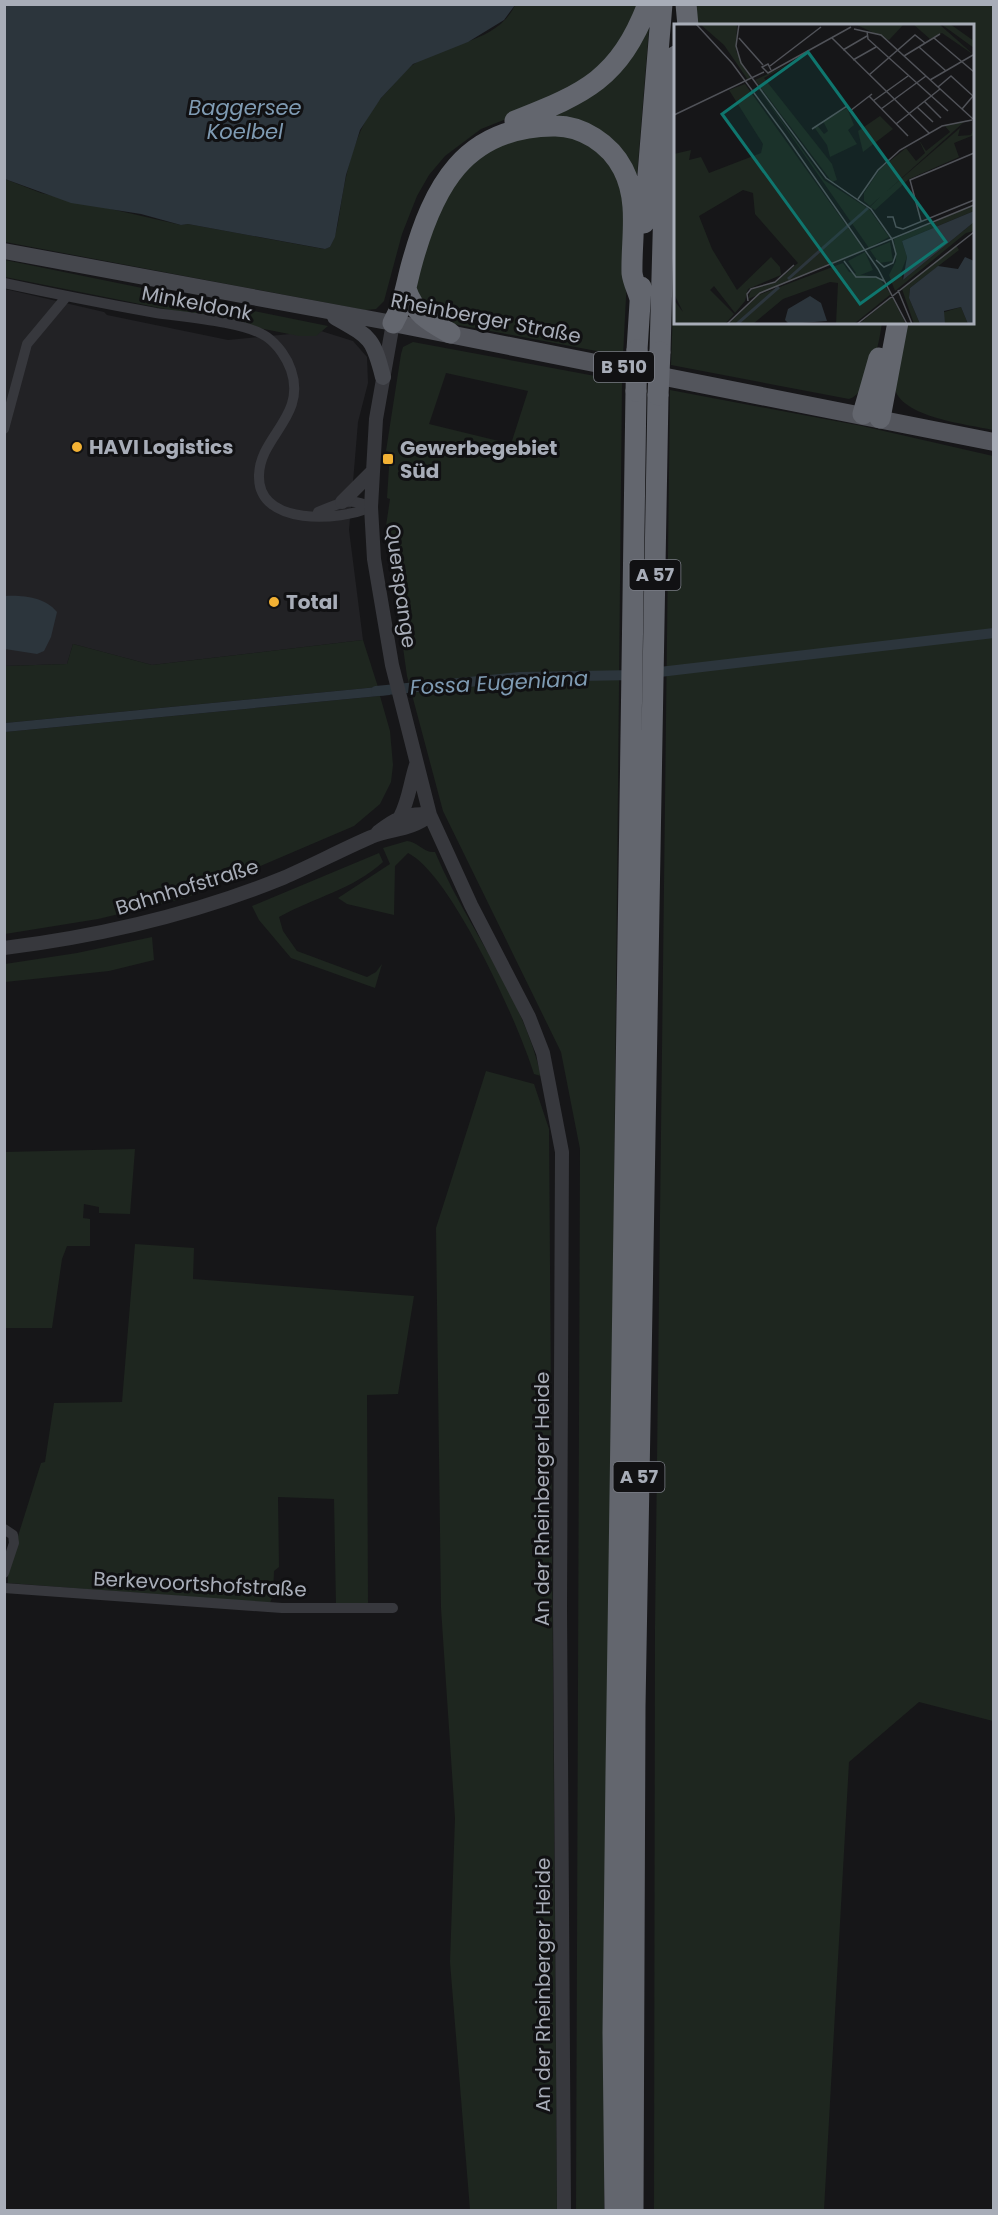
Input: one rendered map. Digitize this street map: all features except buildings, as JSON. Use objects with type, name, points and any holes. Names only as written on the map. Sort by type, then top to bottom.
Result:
[{"type":"highway","points":[[393,323],[391,307],[396,275],[422,195],[435,176],[460,150],[474,140],[557,105],[599,81],[626,50],[648,4]]},
{"type":"highway","name":"A 57","points":[[643,649],[636,391],[648,155],[662,4]]},
{"type":"highway","points":[[678,24],[680,4]]},
{"type":"highway","points":[[686,4],[688,24]]},
{"type":"highway","name":"A 57","points":[[615,2211],[614,1985],[640,746],[643,649],[660,352],[665,165],[674,67]]},
{"type":"highway","points":[[393,323],[401,308],[411,265],[433,201],[444,181],[455,167],[486,143],[509,134],[541,126],[560,126],[581,131],[608,148],[623,169],[631,194],[634,224],[632,275],[640,299]]},
{"type":"highway","points":[[662,271],[669,259],[674,230]]},
{"type":"highway","points":[[406,289],[417,311],[425,319],[450,333]]},
{"type":"highway","points":[[872,416],[888,324]]},
{"type":"highway","points":[[872,416],[897,324]]},
{"type":"highway","name":"A 57","points":[[633,2211],[640,746]]},
{"type":"main road","name":"Rheinberger Straße","points":[[4,251],[450,333],[993,442]]},
{"type":"main road","points":[[324,311],[365,334],[375,347],[383,377]]},
{"type":"street","name":"Minkeldonk","points":[[4,283],[255,331],[278,347],[292,373],[294,394],[286,420],[261,465],[260,483],[267,498],[282,512],[307,517],[358,513],[371,507]]},
{"type":"street","points":[[4,429],[27,344],[67,296]]},
{"type":"street","name":"Querspange","points":[[393,323],[376,419],[371,507],[374,559],[392,665],[430,815]]},
{"type":"street","points":[[342,502],[373,471]]},
{"type":"street","points":[[307,517],[342,502],[357,500],[371,507]]},
{"type":"street","points":[[400,817],[411,793],[410,782],[416,765]]},
{"type":"street","points":[[400,817],[415,813],[430,815]]},
{"type":"street","name":"Bahnhofstraße","points":[[4,948],[117,930],[195,909],[291,874],[373,837],[411,827],[430,815]]},
{"type":"street","name":"An der Rheinberger Heide","points":[[430,815],[471,905],[529,1017],[545,1062],[562,1152],[560,1609],[564,2211]]},
{"type":"street","name":"Bahnhofstraße","points":[[373,837],[400,817]]},
{"type":"street","points":[[4,1529],[13,1535],[14,1543],[4,1573]]},
{"type":"street","name":"Berkevoortshofstraße","points":[[4,1588],[282,1608],[393,1608]]},
{"type":"shaded area","points":[[515,5],[641,5],[613,59],[547,103],[481,129],[445,156],[429,175],[417,196],[402,234],[384,301],[376,309],[365,310],[5,242],[5,179],[41,193],[181,225],[188,224],[324,249],[330,247],[337,229],[344,185],[355,144],[366,119],[382,97],[414,64],[496,28],[507,18]]},
{"type":"shaded area","points":[[693,5],[993,5],[993,430],[934,417],[918,411],[897,395],[894,383],[896,360],[905,324],[974,324],[974,24],[692,24]]},
{"type":"shaded area","points":[[650,16],[636,188],[626,168],[544,115],[559,110]]},
{"type":"shaded area","points":[[545,132],[588,142],[619,176],[629,238],[623,356],[448,323],[413,295],[433,211],[461,172],[497,145]]},
{"type":"shaded area","points":[[5,260],[328,326],[316,336],[299,336],[5,277]]},
{"type":"shaded area","points":[[674,280],[674,324],[882,324],[868,378],[856,395],[849,399],[671,365]]},
{"type":"shaded area","points":[[5,289],[104,312],[107,315],[228,340],[321,331],[353,341],[367,357],[368,383],[358,422],[349,530],[363,640],[152,665],[73,644],[67,664],[5,666]]},
{"type":"shaded area","points":[[413,342],[622,381],[604,2210],[576,2210],[580,1149],[561,1052],[443,811],[407,676],[386,526],[390,499],[387,498],[390,452],[386,451],[403,347]],"holes":[[[446,373],[528,391],[511,444],[429,424]]]},
{"type":"shaded area","points":[[670,390],[862,426],[993,456],[993,1721],[919,1702],[849,1762],[824,2210],[654,2210],[655,1627]]},
{"type":"shaded area","points":[[363,640],[378,687],[5,723],[5,666],[67,664],[73,644],[152,665]]},
{"type":"shaded area","points":[[380,696],[390,731],[393,765],[391,782],[380,804],[354,826],[186,898],[98,919],[5,934],[5,732]]},
{"type":"shaded area","points":[[407,841],[427,851],[435,852],[462,907],[508,989],[532,1046],[541,1076],[534,1074],[514,1022],[482,953],[444,890],[425,867],[408,853],[395,866],[394,915],[347,904],[338,898],[390,864],[383,848]]},
{"type":"shaded area","points":[[379,853],[383,862],[359,880],[279,917],[283,931],[297,951],[367,977],[376,972],[382,964],[375,988],[291,958],[259,920],[252,906]]},
{"type":"shaded area","points":[[152,937],[154,960],[109,971],[5,982],[5,964],[77,953]]},
{"type":"shaded area","points":[[486,1071],[534,1084],[549,1129],[557,2210],[470,2210],[450,1962],[455,1818],[441,1608],[436,1228]]},
{"type":"shaded area","points":[[135,1149],[130,1214],[99,1213],[99,1207],[84,1204],[83,1218],[90,1219],[90,1246],[67,1246],[62,1259],[52,1328],[5,1328],[5,1152]]},
{"type":"shaded area","points":[[135,1244],[194,1248],[193,1279],[414,1296],[398,1394],[367,1395],[368,1606],[336,1606],[334,1499],[278,1497],[279,1567],[274,1571],[273,1595],[270,1603],[8,1583],[8,1568],[41,1463],[45,1462],[54,1403],[122,1402]]},
{"type":"water","name":"Baggersee Koelbel","points":[[5,4],[515,5],[504,20],[468,42],[413,64],[381,98],[360,130],[346,175],[335,237],[330,247],[325,249],[188,224],[181,225],[141,214],[71,203],[5,179]]},
{"type":"water","points":[[5,596],[40,600],[57,612],[51,637],[44,651],[37,654],[5,649]]},
{"type":"water","points":[[388,686],[390,695],[5,732],[5,723]]},
{"type":"waterway","name":"Fossa Eugeniana","points":[[651,673],[994,633]]},
{"type":"waterway","name":"Fossa Eugeniana","points":[[376,691],[520,677],[636,675]]},
{"type":"place","name":"HAVI Logistics","points":[[77,447]]},
{"type":"place","name":"Gewerbegebiet Süd","points":[[388,459]]},
{"type":"place","name":"Total","points":[[274,602]]}]
